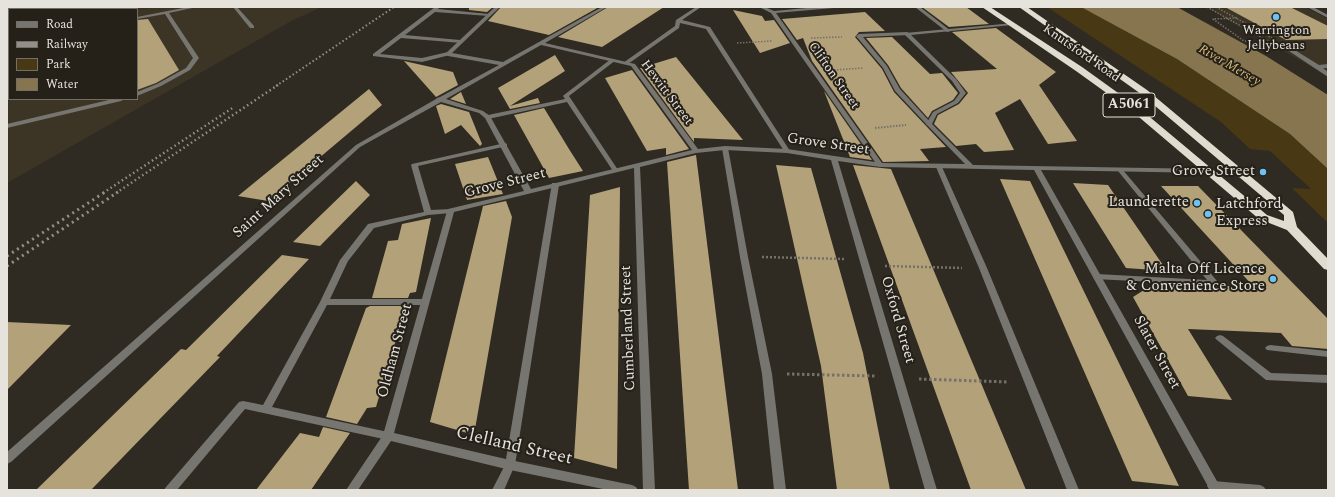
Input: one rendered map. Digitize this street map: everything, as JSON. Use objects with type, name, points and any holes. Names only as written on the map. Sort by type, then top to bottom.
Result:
[{"type":"highway","name":"Knutsford Road","points":[[986,7],[1079,69],[1136,110],[1263,217],[1291,228],[1328,266]]},
{"type":"highway","name":"Knutsford Road","points":[[1022,7],[1144,92],[1289,214],[1291,228]]},
{"type":"street","points":[[139,18],[195,7]]},
{"type":"street","points":[[235,7],[252,27]]},
{"type":"street","points":[[448,54],[498,7]]},
{"type":"street","name":"Saint Mary Street","points":[[7,459],[358,146],[439,99],[542,44],[605,7]]},
{"type":"street","points":[[626,63],[677,27],[678,21],[699,7]]},
{"type":"street","points":[[761,7],[773,12],[834,7]]},
{"type":"street","points":[[917,7],[949,31]]},
{"type":"street","points":[[1309,7],[1328,17]]},
{"type":"street","points":[[489,16],[436,9],[375,55],[422,60],[448,54],[505,64]]},
{"type":"street","points":[[138,94],[159,85],[188,69],[196,58],[166,12]]},
{"type":"street","name":"Clifton Street","points":[[773,12],[816,71],[880,165]]},
{"type":"street","points":[[678,21],[708,28],[787,151]]},
{"type":"street","points":[[859,36],[949,31],[1012,24]]},
{"type":"street","points":[[907,34],[954,80],[963,93],[956,102],[935,113],[929,124]]},
{"type":"street","points":[[400,36],[460,42]]},
{"type":"street","points":[[859,36],[885,67],[897,90],[971,167]]},
{"type":"street","name":"Hewitt Street","points":[[542,44],[633,65],[696,151]]},
{"type":"street","points":[[1285,46],[1328,75]]},
{"type":"street","points":[[613,60],[566,96],[615,170]]},
{"type":"street","points":[[1318,67],[1328,66]]},
{"type":"street","points":[[439,99],[481,112],[488,117],[505,145],[528,191]]},
{"type":"street","points":[[7,126],[117,100]]},
{"type":"street","points":[[488,117],[569,100]]},
{"type":"street","points":[[428,212],[414,165],[505,145]]},
{"type":"street","points":[[725,148],[744,257],[767,374],[780,490]]},
{"type":"street","name":"Grove Street","points":[[266,409],[324,302],[344,260],[371,226],[428,212],[451,211],[696,151],[725,148],[787,151],[880,165],[1208,171]]},
{"type":"street","name":"Oxford Street","points":[[834,158],[866,263],[930,490]]},
{"type":"street","name":"Cumberland Street","points":[[637,165],[649,490]]},
{"type":"street","points":[[940,167],[983,268],[1073,490]]},
{"type":"street","name":"Slater Street","points":[[1036,168],[1215,488]]},
{"type":"street","points":[[1097,277],[1214,283],[1120,170]]},
{"type":"street","points":[[498,490],[510,465],[555,185]]},
{"type":"street","name":"Oldham Street","points":[[352,490],[388,436],[424,302],[451,211]]},
{"type":"street","points":[[324,302],[424,302]]},
{"type":"street","points":[[1220,338],[1269,377],[1328,379]]},
{"type":"street","points":[[1270,348],[1328,354]]},
{"type":"street","name":"Clelland Street","points":[[170,490],[243,405],[388,436],[510,465],[632,490]]},
{"type":"street","points":[[1215,488],[1260,490]]},
{"type":"path","points":[[1216,7],[1285,46]]},
{"type":"path","points":[[1237,18],[1213,19],[1244,41],[1270,43]]},
{"type":"path","points":[[719,45],[793,39],[859,36]]},
{"type":"path","points":[[816,71],[885,67]]},
{"type":"path","points":[[856,130],[929,124]]},
{"type":"path","points":[[744,257],[983,268]]},
{"type":"shaded area","points":[[7,7],[322,7],[293,20],[7,183]]},
{"type":"shaded area","points":[[1206,7],[1305,7],[1328,19],[1328,76]]},
{"type":"green space","points":[[1047,7],[1081,7],[1177,59],[1290,134],[1328,169],[1328,223],[1292,188],[1311,189],[1270,151],[1250,149],[1221,122]]},
{"type":"water","name":"River Mersey","points":[[1081,7],[1177,7],[1266,56],[1328,95],[1328,169],[1290,134],[1177,59]]},
{"type":"building","points":[[469,7],[493,7],[487,12],[469,10]]},
{"type":"building","points":[[501,7],[599,7],[549,35],[488,21]]},
{"type":"building","points":[[608,7],[664,7],[602,47],[558,37]]},
{"type":"building","points":[[922,7],[966,7],[989,24],[949,27]]},
{"type":"building","name":"Warrington Jellybeans","points":[[1225,7],[1290,7],[1328,26],[1328,39],[1286,40]]},
{"type":"building","points":[[733,10],[762,16],[765,21],[774,20],[790,43],[760,53]]},
{"type":"building","points":[[865,12],[885,31],[859,32],[855,37],[882,69],[894,92],[946,147],[920,149],[929,161],[883,162],[812,61],[803,38],[797,40],[782,19]]},
{"type":"building","points":[[148,19],[179,70],[156,83],[138,90],[138,20]]},
{"type":"building","points":[[996,28],[1056,72],[1039,85],[1077,141],[1048,144],[1020,99],[995,113],[1014,150],[984,152],[976,144],[956,146],[934,124],[938,115],[959,104],[968,93],[951,72],[997,69],[952,32]]},
{"type":"building","points":[[892,37],[930,74],[942,73],[958,93],[953,100],[932,111],[928,118],[901,88],[888,65],[866,38]]},
{"type":"building","points":[[555,55],[565,71],[510,106],[538,98],[540,103],[510,109],[498,88]]},
{"type":"building","points":[[676,57],[743,140],[694,138],[694,142],[640,68]]},
{"type":"building","points":[[404,61],[453,72],[458,85],[436,97]]},
{"type":"building","points":[[632,70],[689,149],[666,155],[666,148],[647,151],[605,78]]},
{"type":"building","points":[[369,89],[382,105],[268,201],[238,196]]},
{"type":"building","points":[[824,91],[872,160],[850,157]]},
{"type":"building","points":[[461,92],[466,104],[450,99]]},
{"type":"building","points":[[441,104],[469,112],[482,144],[480,146],[461,125],[445,134],[436,106]]},
{"type":"building","points":[[544,108],[583,171],[549,178],[514,115]]},
{"type":"building","points":[[696,155],[738,490],[689,490],[667,162]]},
{"type":"building","points":[[488,157],[503,194],[467,200],[455,164]]},
{"type":"building","points":[[776,165],[811,168],[863,353],[890,490],[837,490],[821,366]]},
{"type":"building","points":[[853,165],[891,169],[1026,490],[971,490]]},
{"type":"building","points":[[1000,179],[1030,181],[1179,486],[1132,481]]},
{"type":"building","points":[[356,181],[370,195],[320,246],[293,242]]},
{"type":"building","points":[[1073,183],[1108,185],[1167,271],[1126,268]]},
{"type":"building","points":[[1161,186],[1198,186],[1328,319],[1328,349],[1292,346],[1281,333],[1188,329],[1232,400],[1188,396],[1133,297],[1155,283],[1254,287]]},
{"type":"building","points":[[620,187],[617,469],[574,458],[590,195]]},
{"type":"building","points":[[506,201],[512,217],[474,435],[430,422],[483,206]]},
{"type":"building","points":[[431,218],[416,292],[410,293],[408,298],[372,298],[388,241],[398,240],[402,224]]},
{"type":"building","points":[[282,255],[309,259],[217,356],[220,357],[91,490],[36,490],[181,349],[186,350]]},
{"type":"building","points":[[370,306],[406,306],[376,407],[367,408],[357,424],[326,417],[366,308]]},
{"type":"building","points":[[7,322],[71,325],[7,390]]},
{"type":"building","points":[[323,427],[350,433],[311,490],[256,490],[300,433],[319,437]]},
{"type":"railway","points":[[276,86],[394,7]]},
{"type":"railway","points":[[116,193],[278,85]]},
{"type":"railway","points":[[103,193],[234,107]]},
{"type":"railway","points":[[7,256],[105,192]]},
{"type":"railway","points":[[7,266],[118,192]]},
{"type":"place","name":"Warrington Jellybeans","points":[[1276,17]]},
{"type":"place","name":"Grove Street","points":[[1263,172]]},
{"type":"place","name":"Launderette","points":[[1197,203]]},
{"type":"place","name":"Latchford Express","points":[[1208,214]]},
{"type":"place","name":"Malta Off Licence & Convenience Store","points":[[1273,279]]}]
